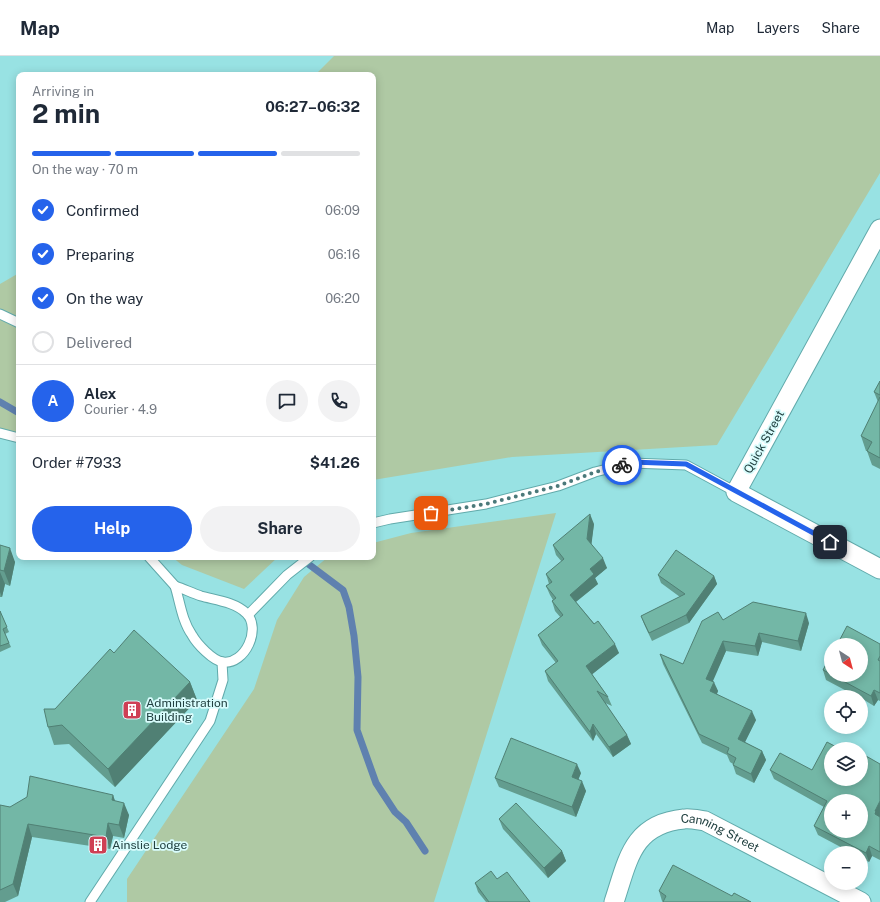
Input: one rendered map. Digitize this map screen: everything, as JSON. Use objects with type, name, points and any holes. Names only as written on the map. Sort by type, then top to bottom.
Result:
[{"type":"street","name":"Quick Street","points":[[736,492],[880,229]]},
{"type":"street","points":[[736,492],[880,569]]},
{"type":"street","name":"Canning Street","points":[[614,902],[629,857],[638,840],[655,826],[684,818],[705,821],[861,902]]},
{"type":"lane","points":[[0,314],[16,322]]},
{"type":"lane","points":[[0,432],[16,437]]},
{"type":"lane","points":[[376,522],[486,504],[558,486],[595,472],[632,462],[686,464],[736,492]]},
{"type":"lane","points":[[152,560],[176,586],[240,608],[248,614],[251,620],[252,628],[250,646],[236,659],[229,662],[222,662],[207,652],[191,634],[182,612],[176,586]]},
{"type":"lane","points":[[248,614],[287,575],[306,560]]},
{"type":"lane","points":[[90,902],[210,721],[223,680],[222,662]]},
{"type":"green space","points":[[334,56],[880,56],[880,173],[717,445],[512,457],[376,480],[376,72],[318,72]]},
{"type":"green space","points":[[16,275],[16,440],[0,432],[0,284]]},
{"type":"green space","points":[[556,513],[434,902],[127,902],[127,879],[254,689],[277,620],[304,577],[324,560],[376,560],[376,542],[411,533]]},
{"type":"green space","points":[[176,560],[275,560],[244,589],[182,565]]},
{"type":"building","points":[[880,381],[880,395],[874,392]]},
{"type":"building","points":[[880,397],[880,458],[867,451],[872,442],[861,436]]},
{"type":"building","points":[[590,514],[587,539],[603,558],[590,569],[594,574],[570,595],[594,624],[598,621],[615,644],[586,666],[608,697],[597,691],[627,735],[609,747],[593,724],[590,732],[545,671],[558,661],[538,635],[563,615],[552,601],[556,598],[546,586],[552,582],[546,574],[564,559],[553,545]]},
{"type":"building","points":[[0,545],[10,548],[4,571],[0,570]]},
{"type":"building","points":[[676,550],[714,576],[686,615],[649,633],[641,616],[685,594],[658,575]]},
{"type":"building","points":[[753,602],[806,613],[798,641],[759,633],[755,646],[723,641],[706,679],[714,682],[710,691],[752,711],[738,739],[762,751],[751,774],[733,765],[736,758],[727,753],[729,748],[699,734],[660,654],[683,664],[702,621],[718,612],[723,620]]},
{"type":"building","points":[[0,611],[7,627],[3,629],[9,643],[0,646]]},
{"type":"building","points":[[847,626],[880,644],[880,656],[878,660],[880,661],[880,693],[874,690],[871,696],[868,694],[868,690],[860,690],[845,682],[868,682],[868,638],[841,638]]},
{"type":"building","name":"Administration Building","points":[[134,630],[190,682],[108,769],[62,725],[48,727],[44,709],[55,709],[110,649],[114,653]]},
{"type":"building","points":[[511,738],[577,764],[572,777],[582,781],[572,807],[495,778]]},
{"type":"building","points":[[824,748],[824,786],[868,786],[868,757],[880,764],[880,801],[875,814],[880,817],[880,852],[869,846],[868,848],[868,846],[853,846],[837,838],[868,838],[868,794],[824,794],[824,799],[770,770],[780,753],[812,770]]},
{"type":"building","name":"Ainslie Lodge","points":[[30,776],[113,795],[112,800],[124,803],[119,825],[108,823],[106,837],[28,824],[13,884],[0,890],[0,805],[10,807],[27,797]]},
{"type":"building","points":[[516,803],[562,851],[544,868],[499,819]]},
{"type":"building","points":[[824,807],[824,831],[814,826]]},
{"type":"building","points":[[673,865],[732,896],[734,893],[751,902],[663,902],[666,896],[659,891]]},
{"type":"building","points":[[491,871],[497,879],[507,872],[530,902],[489,902],[475,883]]},
{"type":"waterway","points":[[0,402],[16,411]]},
{"type":"waterway","points":[[303,560],[343,590],[349,607],[354,636],[358,677],[357,730],[376,783],[395,812],[406,822],[425,851]]},
{"type":"way so far","points":[[431,513],[486,504],[558,486],[595,472],[622,465]]},
{"type":"place","name":"Administration Building","points":[[132,710]]},
{"type":"place","name":"Ainslie Lodge","points":[[98,845]]},
{"type":"route","points":[[622,465],[632,462],[686,464],[830,542]]}]
